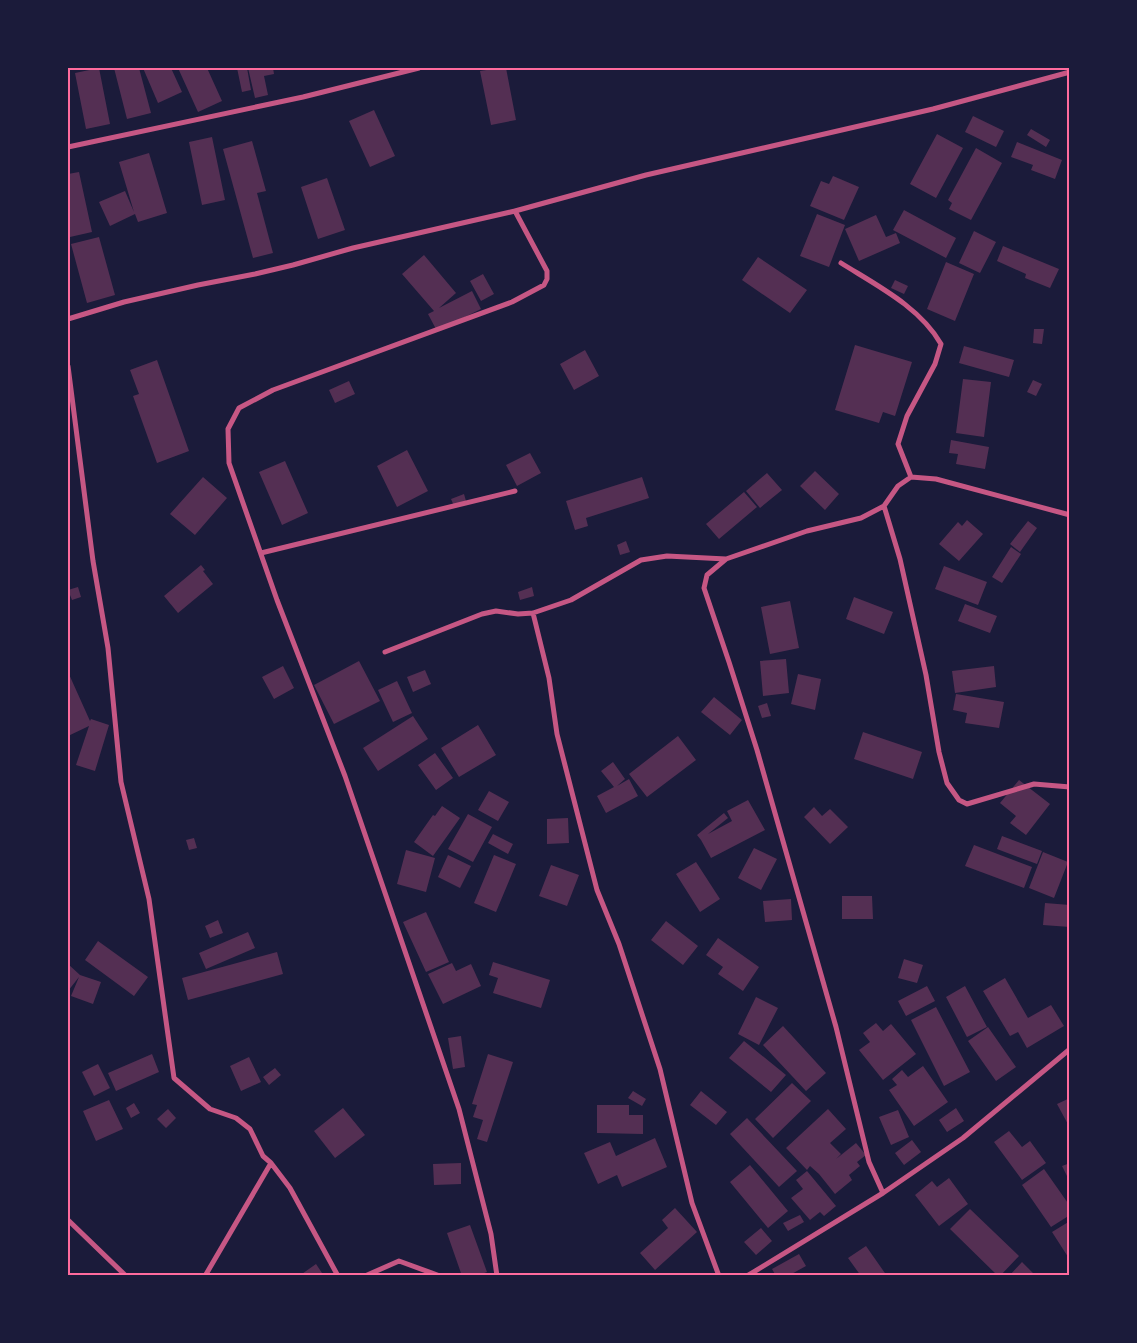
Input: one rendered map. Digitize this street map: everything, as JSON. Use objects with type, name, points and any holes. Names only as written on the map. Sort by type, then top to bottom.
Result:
[{"type":"street","points":[[68,147],[303,97],[419,68]]},
{"type":"street","points":[[68,319],[124,302],[293,265],[353,248],[515,210],[655,173],[933,109],[1070,72]]},
{"type":"street","points":[[498,1276],[491,1234],[459,1109],[345,776],[261,554],[229,463],[228,429],[239,408],[272,390],[512,302],[544,285],[547,279],[547,271],[515,210]]},
{"type":"street","points":[[841,263],[902,302],[934,331],[941,344],[935,364],[907,416],[898,444],[911,477]]},
{"type":"street","points":[[68,366],[93,561],[108,648],[121,782],[149,899],[174,1078],[210,1109],[236,1118],[250,1129],[263,1156],[290,1188],[338,1276]]},
{"type":"street","points":[[883,1193],[869,1162],[836,1027],[757,750],[704,588],[707,575],[726,559],[807,531],[861,518],[884,506],[898,486],[911,477],[936,479],[1070,515]]},
{"type":"street","points":[[261,554],[515,491]]},
{"type":"street","points":[[884,506],[900,559],[926,675],[946,783],[959,800],[967,804],[1034,784],[1070,786]]},
{"type":"street","points":[[384,652],[482,614],[496,611],[533,614],[571,600],[641,560],[667,556],[726,559]]},
{"type":"street","points":[[533,614],[549,678],[557,734],[597,890],[619,944],[660,1069],[692,1203],[719,1276]]},
{"type":"street","points":[[747,1276],[883,1193],[963,1138],[1070,1049]]},
{"type":"street","points":[[205,1276],[271,1164]]},
{"type":"street","points":[[68,1220],[126,1276]]},
{"type":"street","points":[[365,1276],[399,1261],[440,1276]]},
{"type":"building","points":[[99,68],[110,124],[86,129],[75,73]]},
{"type":"building","points":[[114,68],[139,68],[151,113],[127,119]]},
{"type":"building","points":[[143,68],[171,68],[182,92],[158,103]]},
{"type":"building","points":[[178,68],[207,68],[222,101],[198,112]]},
{"type":"building","points":[[237,68],[247,68],[251,90],[242,92]]},
{"type":"building","points":[[248,68],[273,68],[274,74],[264,76],[268,95],[255,98]]},
{"type":"building","points":[[506,68],[516,120],[491,125],[480,71]]},
{"type":"building","points":[[374,110],[395,156],[370,167],[349,121]]},
{"type":"building","points":[[973,116],[1004,131],[996,147],[965,132]]},
{"type":"building","points":[[1031,129],[1050,140],[1046,147],[1027,135]]},
{"type":"building","points":[[937,134],[963,148],[936,198],[910,184]]},
{"type":"building","points":[[212,137],[225,200],[202,205],[189,142]]},
{"type":"building","points":[[252,141],[266,191],[257,193],[273,253],[253,258],[223,149]]},
{"type":"building","points":[[1017,142],[1062,160],[1055,179],[1031,170],[1033,165],[1011,157]]},
{"type":"building","points":[[976,148],[1002,163],[971,220],[949,209],[952,203],[948,200]]},
{"type":"building","points":[[149,153],[167,213],[138,222],[135,214],[110,226],[99,202],[125,191],[134,212],[119,162]]},
{"type":"building","points":[[79,172],[92,232],[70,237],[68,227],[68,174]]},
{"type":"building","points":[[833,176],[859,187],[844,220],[810,206],[821,181],[829,184]]},
{"type":"building","points":[[327,178],[345,230],[318,239],[301,187]]},
{"type":"building","points":[[904,210],[956,238],[946,258],[893,230]]},
{"type":"building","points":[[817,214],[845,225],[829,267],[800,256]]},
{"type":"building","points":[[876,215],[886,237],[896,233],[900,243],[859,261],[845,229]]},
{"type":"building","points":[[974,231],[996,242],[980,273],[959,263]]},
{"type":"building","points":[[99,237],[115,295],[87,303],[71,244]]},
{"type":"building","points":[[1003,246],[1059,269],[1050,288],[1025,278],[1026,274],[997,261]]},
{"type":"building","points":[[424,255],[456,293],[439,308],[472,291],[481,309],[437,331],[428,314],[434,311],[402,274]]},
{"type":"building","points":[[758,257],[807,290],[790,313],[742,280]]},
{"type":"building","points":[[946,262],[974,274],[955,321],[927,309]]},
{"type":"building","points":[[483,274],[494,294],[481,301],[470,281]]},
{"type":"building","points":[[895,280],[908,286],[904,294],[891,288]]},
{"type":"building","points":[[1034,329],[1044,329],[1042,344],[1033,343]]},
{"type":"building","points":[[855,345],[912,362],[895,416],[883,412],[879,423],[835,410]]},
{"type":"building","points":[[964,346],[1014,360],[1009,377],[959,363]]},
{"type":"building","points":[[585,350],[599,376],[574,390],[560,364]]},
{"type":"building","points":[[157,360],[189,451],[157,463],[133,396],[139,394],[130,370]]},
{"type":"building","points":[[963,379],[991,382],[984,437],[956,433]]},
{"type":"building","points":[[1033,380],[1042,384],[1036,396],[1027,392]]},
{"type":"building","points":[[349,381],[355,394],[335,403],[329,390]]},
{"type":"building","points":[[951,440],[989,447],[985,469],[956,464],[958,454],[949,453]]},
{"type":"building","points":[[407,450],[428,491],[397,507],[377,466]]},
{"type":"building","points":[[530,453],[541,473],[517,486],[506,465]]},
{"type":"building","points":[[285,461],[308,513],[282,525],[259,472]]},
{"type":"building","points":[[815,471],[839,494],[825,510],[800,486]]},
{"type":"building","points":[[767,473],[782,490],[760,508],[746,491]]},
{"type":"building","points":[[203,477],[227,498],[195,535],[170,514]]},
{"type":"building","points":[[642,477],[649,498],[586,518],[588,526],[575,530],[566,501]]},
{"type":"building","points":[[744,492],[757,507],[719,539],[706,524]]},
{"type":"building","points":[[464,494],[466,501],[454,506],[451,499]]},
{"type":"building","points":[[967,520],[983,534],[959,561],[939,544],[958,522],[962,526]]},
{"type":"building","points":[[1028,521],[1037,528],[1020,552],[1010,544]]},
{"type":"building","points":[[626,541],[630,552],[620,555],[617,545]]},
{"type":"building","points":[[1011,547],[1021,554],[1002,583],[992,577]]},
{"type":"building","points":[[201,565],[205,570],[203,571],[213,584],[178,613],[164,596]]},
{"type":"building","points":[[944,566],[987,582],[978,605],[935,589]]},
{"type":"building","points":[[78,587],[81,597],[72,600],[68,590]]},
{"type":"building","points":[[532,587],[534,596],[520,600],[518,592]]},
{"type":"building","points":[[854,597],[893,612],[884,634],[846,619]]},
{"type":"building","points":[[790,601],[799,648],[770,654],[761,607]]},
{"type":"building","points":[[965,604],[997,616],[990,633],[958,621]]},
{"type":"building","points":[[786,659],[789,693],[763,696],[760,661]]},
{"type":"building","points":[[359,661],[380,701],[334,724],[314,685]]},
{"type":"building","points":[[283,666],[294,688],[274,699],[262,677]]},
{"type":"building","points":[[994,666],[996,687],[955,693],[952,671]]},
{"type":"building","points":[[425,670],[431,684],[413,692],[407,677]]},
{"type":"building","points":[[68,672],[90,721],[91,719],[109,725],[95,771],[76,765],[89,726],[68,736]]},
{"type":"building","points":[[798,674],[821,679],[815,710],[791,704]]},
{"type":"building","points":[[397,681],[412,713],[393,722],[378,690]]},
{"type":"building","points":[[956,694],[1004,702],[999,728],[965,723],[967,713],[953,710]]},
{"type":"building","points":[[714,697],[742,720],[730,735],[701,712]]},
{"type":"building","points":[[767,703],[771,716],[762,718],[758,706]]},
{"type":"building","points":[[413,716],[428,739],[378,771],[363,748]]},
{"type":"building","points":[[478,725],[496,755],[459,777],[441,748]]},
{"type":"building","points":[[863,732],[922,752],[913,779],[854,759]]},
{"type":"building","points":[[678,736],[696,760],[647,797],[629,774]]},
{"type":"building","points":[[435,753],[453,778],[436,790],[418,765]]},
{"type":"building","points":[[613,762],[625,779],[617,786],[629,779],[638,796],[606,813],[597,796],[614,787],[601,771]]},
{"type":"building","points":[[1019,780],[1050,804],[1026,835],[1010,823],[1016,816],[1000,803]]},
{"type":"building","points":[[489,791],[509,802],[498,821],[478,810]]},
{"type":"building","points":[[748,800],[765,830],[711,858],[697,835],[724,813],[728,818],[708,834],[732,821],[727,811]]},
{"type":"building","points":[[442,806],[460,818],[433,856],[414,842],[433,815],[435,816]]},
{"type":"building","points":[[814,807],[822,816],[830,809],[848,827],[830,844],[804,817]]},
{"type":"building","points":[[468,814],[492,827],[473,862],[448,849]]},
{"type":"building","points":[[568,818],[569,843],[547,844],[547,819]]},
{"type":"building","points":[[493,834],[513,844],[508,854],[488,843]]},
{"type":"building","points":[[1002,836],[1042,851],[1037,864],[997,849]]},
{"type":"building","points":[[194,838],[197,848],[189,850],[186,840]]},
{"type":"building","points":[[974,845],[1032,867],[1024,888],[965,866]]},
{"type":"building","points":[[754,848],[777,859],[761,890],[738,878]]},
{"type":"building","points":[[406,850],[435,858],[426,892],[397,884]]},
{"type":"building","points":[[1043,852],[1068,862],[1054,898],[1029,888]]},
{"type":"building","points":[[448,855],[471,866],[460,888],[438,877]]},
{"type":"building","points":[[494,855],[516,864],[496,912],[474,903]]},
{"type":"building","points":[[696,862],[720,899],[700,912],[676,874]]},
{"type":"building","points":[[551,865],[579,875],[567,906],[539,896]]},
{"type":"building","points":[[842,896],[872,896],[873,919],[842,919]]},
{"type":"building","points":[[791,899],[792,920],[765,922],[763,901]]},
{"type":"building","points":[[1045,903],[1070,905],[1070,927],[1043,925]]},
{"type":"building","points":[[426,912],[449,962],[426,972],[403,922]]},
{"type":"building","points":[[218,920],[223,933],[210,938],[205,926]]},
{"type":"building","points":[[666,921],[698,946],[683,965],[651,940]]},
{"type":"building","points":[[248,932],[255,948],[206,969],[199,953]]},
{"type":"building","points":[[718,938],[759,967],[743,991],[718,974],[723,967],[706,955]]},
{"type":"building","points":[[98,941],[148,977],[134,996],[85,960]]},
{"type":"building","points":[[277,952],[283,974],[188,1000],[182,978]]},
{"type":"building","points":[[904,959],[923,965],[917,983],[898,978]]},
{"type":"building","points":[[493,962],[550,980],[541,1008],[493,993],[498,978],[489,975]]},
{"type":"building","points":[[452,963],[456,971],[471,964],[481,986],[443,1004],[428,974]]},
{"type":"building","points":[[68,964],[80,975],[101,982],[93,1004],[71,996],[79,977],[68,991]]},
{"type":"building","points":[[1005,978],[1028,1018],[1051,1005],[1064,1026],[1027,1048],[1018,1032],[1010,1036],[983,991]]},
{"type":"building","points":[[927,986],[935,1001],[906,1016],[898,1001]]},
{"type":"building","points":[[965,986],[987,1027],[967,1037],[946,997]]},
{"type":"building","points":[[756,997],[778,1008],[759,1045],[738,1034]]},
{"type":"building","points":[[936,1007],[970,1072],[944,1086],[911,1020]]},
{"type":"building","points":[[876,1023],[883,1031],[891,1024],[916,1054],[883,1080],[859,1050],[870,1042],[863,1033]]},
{"type":"building","points":[[783,1026],[826,1073],[806,1091],[763,1045]]},
{"type":"building","points":[[988,1027],[1016,1067],[996,1081],[968,1041]]},
{"type":"building","points":[[461,1036],[465,1067],[453,1069],[448,1038]]},
{"type":"building","points":[[744,1041],[786,1075],[771,1092],[729,1058]]},
{"type":"building","points":[[152,1054],[159,1072],[116,1091],[108,1073]]},
{"type":"building","points":[[488,1054],[513,1062],[487,1142],[477,1139],[483,1120],[473,1117],[477,1105],[472,1104]]},
{"type":"building","points":[[249,1057],[261,1082],[241,1091],[230,1066]]},
{"type":"building","points":[[98,1064],[110,1088],[94,1096],[82,1072]]},
{"type":"building","points":[[923,1066],[948,1102],[914,1126],[889,1090],[897,1085],[892,1079],[902,1070],[908,1077]]},
{"type":"building","points":[[275,1068],[281,1075],[269,1085],[263,1077]]},
{"type":"building","points":[[792,1083],[811,1101],[773,1138],[755,1119]]},
{"type":"building","points":[[633,1091],[646,1099],[642,1106],[628,1098]]},
{"type":"building","points":[[701,1091],[727,1112],[716,1125],[690,1105]]},
{"type":"building","points":[[1070,1098],[1070,1128],[1057,1104]]},
{"type":"building","points":[[109,1100],[123,1129],[96,1141],[83,1111]]},
{"type":"building","points":[[134,1103],[140,1113],[131,1118],[126,1108]]},
{"type":"building","points":[[597,1105],[629,1105],[629,1115],[643,1115],[643,1134],[597,1133]]},
{"type":"building","points":[[343,1108],[365,1135],[335,1158],[314,1131]]},
{"type":"building","points":[[956,1108],[964,1121],[947,1132],[939,1120]]},
{"type":"building","points":[[168,1109],[176,1118],[166,1128],[157,1119]]},
{"type":"building","points":[[828,1109],[846,1129],[830,1143],[841,1154],[836,1159],[856,1143],[866,1155],[857,1162],[860,1166],[849,1175],[852,1180],[835,1194],[819,1174],[810,1166],[807,1170],[786,1148]]},
{"type":"building","points":[[898,1110],[909,1137],[891,1145],[879,1117]]},
{"type":"building","points":[[747,1118],[797,1171],[779,1187],[730,1134]]},
{"type":"building","points":[[1009,1131],[1022,1147],[1030,1141],[1046,1163],[1022,1180],[994,1142]]},
{"type":"building","points":[[655,1138],[667,1167],[622,1187],[617,1175],[598,1184],[584,1153],[610,1142],[616,1156]]},
{"type":"building","points":[[912,1140],[921,1152],[904,1165],[895,1153]]},
{"type":"building","points":[[461,1163],[461,1184],[434,1185],[433,1164]]},
{"type":"building","points":[[1070,1163],[1070,1182],[1062,1166]]},
{"type":"building","points":[[750,1165],[788,1211],[768,1228],[730,1182]]},
{"type":"building","points":[[1044,1169],[1070,1206],[1070,1215],[1051,1227],[1022,1185]]},
{"type":"building","points":[[807,1171],[836,1206],[824,1216],[820,1212],[810,1220],[791,1198],[803,1189],[796,1180]]},
{"type":"building","points":[[949,1178],[968,1204],[939,1226],[915,1195],[932,1181],[937,1187]]},
{"type":"building","points":[[675,1208],[697,1232],[655,1270],[640,1253],[668,1228],[662,1220]]},
{"type":"building","points":[[970,1209],[1019,1256],[1000,1276],[950,1229]]},
{"type":"building","points":[[800,1215],[804,1222],[788,1231],[783,1223]]},
{"type":"building","points":[[1070,1221],[1070,1260],[1052,1232]]},
{"type":"building","points":[[470,1225],[487,1272],[476,1276],[462,1276],[447,1233]]},
{"type":"building","points":[[761,1228],[772,1241],[756,1255],[744,1242]]},
{"type":"building","points":[[866,1246],[887,1276],[861,1276],[848,1258]]},
{"type":"building","points":[[799,1254],[806,1266],[788,1276],[776,1276],[772,1269]]},
{"type":"building","points":[[1022,1262],[1036,1276],[1009,1276]]},
{"type":"building","points":[[316,1264],[324,1276],[299,1276]]}]
